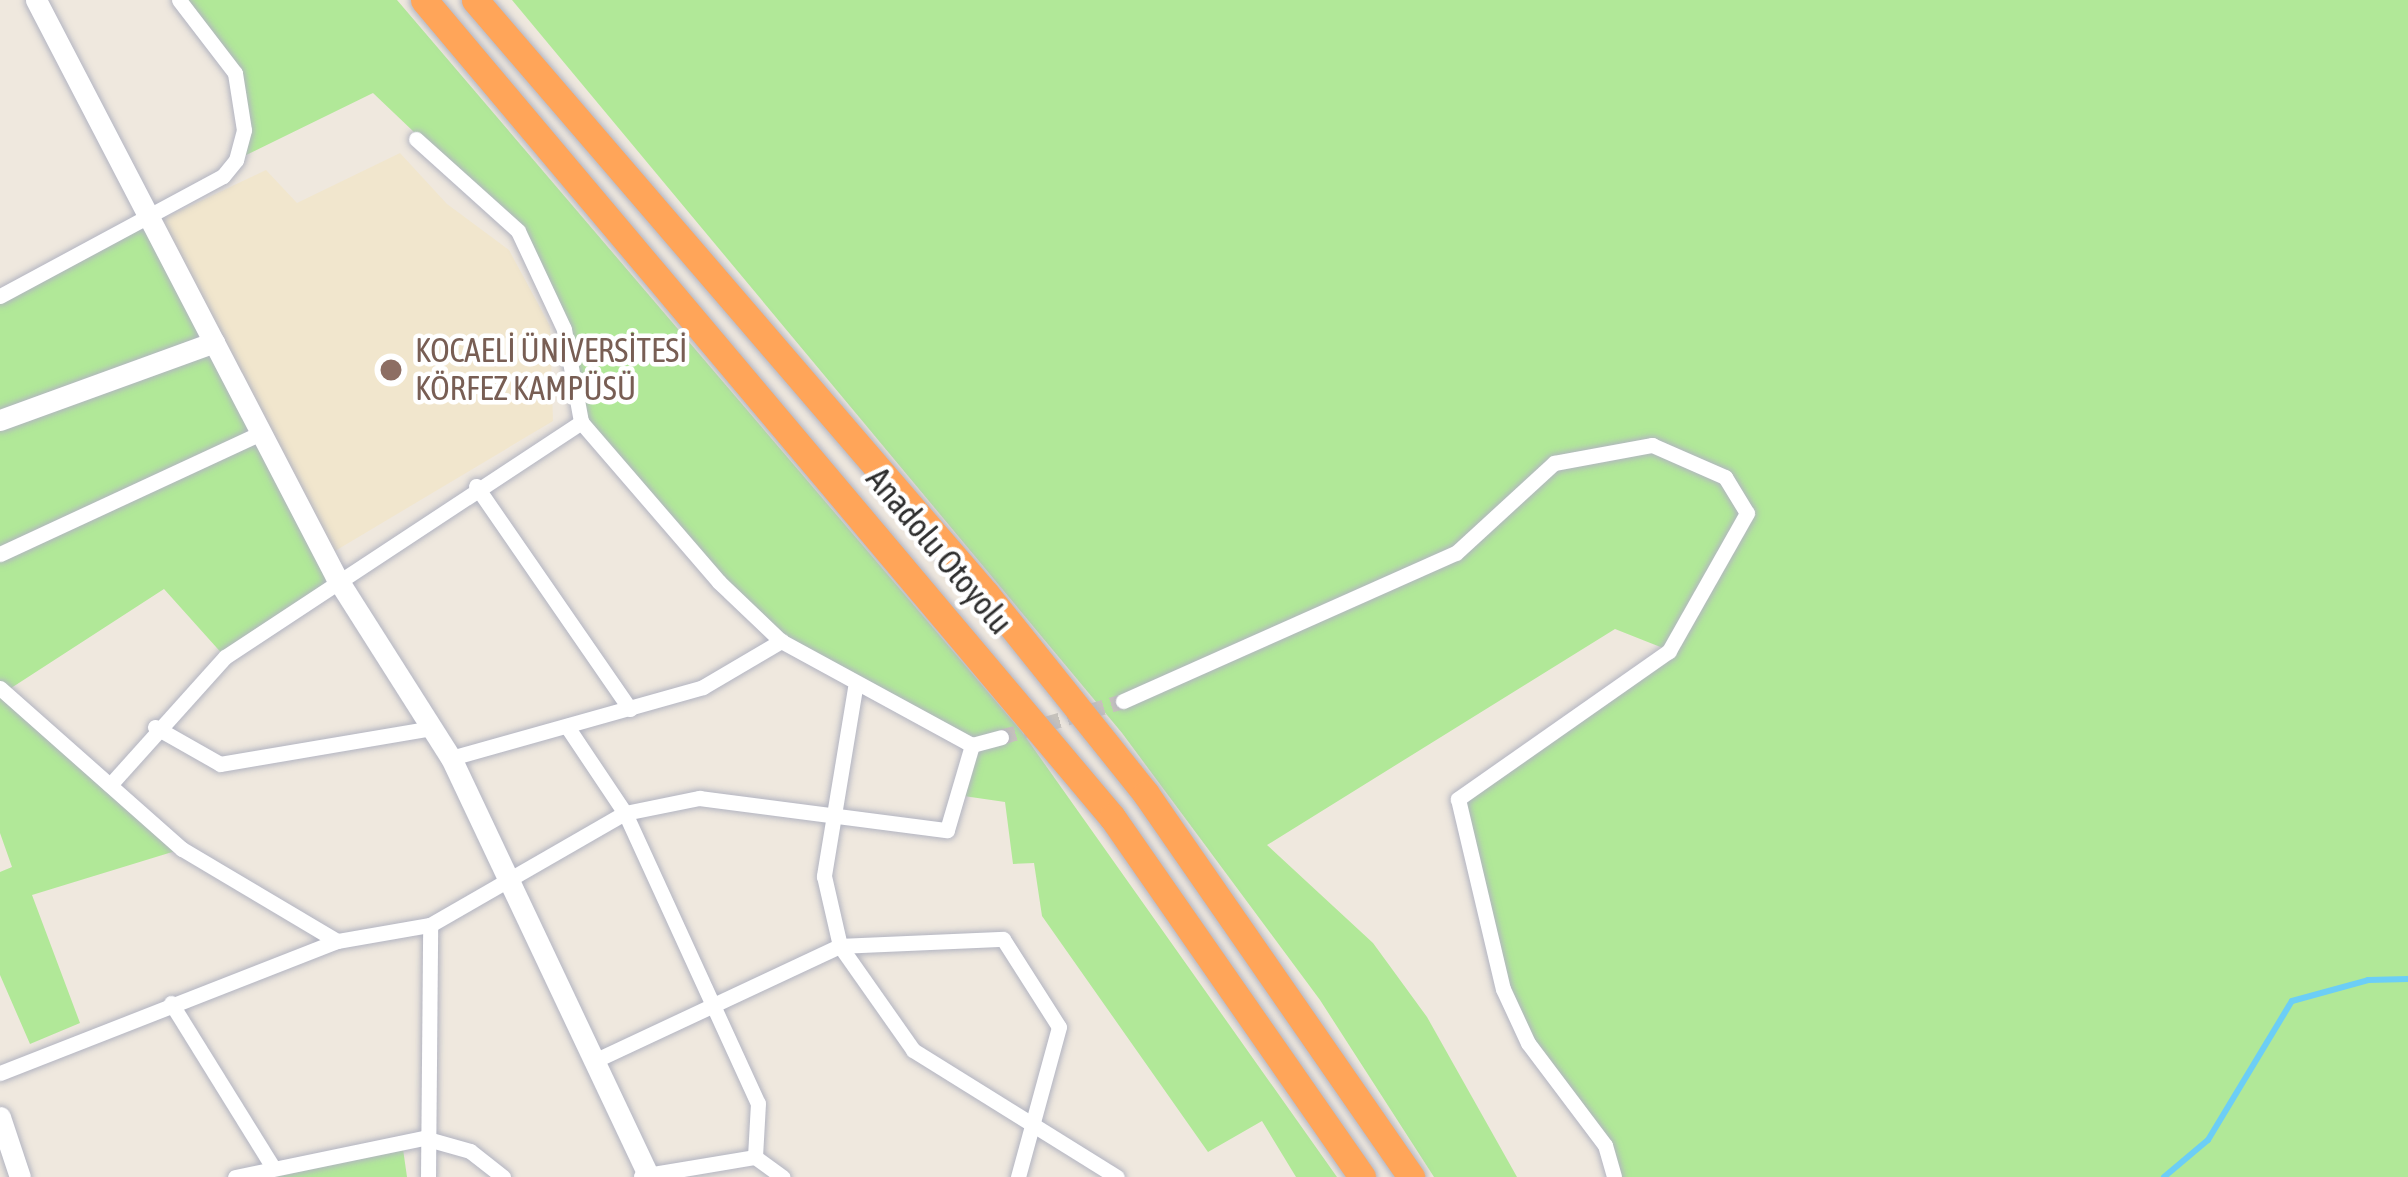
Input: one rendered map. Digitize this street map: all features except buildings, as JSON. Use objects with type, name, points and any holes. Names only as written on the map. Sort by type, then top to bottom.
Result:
[{"type":"highway","name":"Anadolu Otoyolu","points":[[424,0],[1112,817],[1362,1177]]},
{"type":"highway","name":"Anadolu Otoyolu","points":[[475,0],[986,594],[1146,794],[1411,1177]]},
{"type":"main road","points":[[36,0],[336,577],[452,758],[645,1176]]},
{"type":"main road","points":[[0,420],[214,342]]},
{"type":"main road","points":[[0,1117],[20,1177]]},
{"type":"street","points":[[0,296],[223,176],[244,130],[235,73],[179,0]]},
{"type":"street","points":[[416,140],[518,231],[564,329],[580,422],[781,641],[855,688],[972,745],[1001,737]]},
{"type":"street","points":[[110,785],[155,727],[225,657],[336,577],[580,422]]},
{"type":"street","points":[[0,554],[259,434]]},
{"type":"street","points":[[1123,700],[1456,553],[1554,463],[1652,445],[1725,477],[1747,512],[1669,651],[1458,799],[1503,989],[1528,1043],[1605,1144],[1614,1177]]},
{"type":"street","points":[[476,486],[630,709]]},
{"type":"street","points":[[452,758],[703,687],[781,641]]},
{"type":"street","points":[[0,688],[182,849],[337,941]]},
{"type":"street","points":[[855,688],[824,876],[840,946],[914,1051],[1117,1177]]},
{"type":"street","points":[[155,727],[220,764],[434,728]]},
{"type":"street","points":[[568,728],[625,813],[758,1102],[755,1157]]},
{"type":"street","points":[[0,1072],[337,941],[430,925],[625,813],[699,798],[947,830],[972,745]]},
{"type":"street","points":[[428,1177],[424,1138],[430,925]]},
{"type":"street","points":[[594,1061],[840,946],[1003,939],[1059,1027],[1018,1177]]},
{"type":"street","points":[[171,1004],[272,1166]]},
{"type":"street","points":[[235,1177],[424,1138],[470,1151],[503,1177]]},
{"type":"street","points":[[645,1176],[755,1157],[783,1177]]},
{"type":"shaded area","name":"KOCAELİ ÜNİVERSİTESİ KÖRFEZ KAMPÜSÜ","points":[[400,153],[447,204],[509,250],[550,326],[553,421],[325,557],[154,223],[266,170],[297,203]]},
{"type":"green space","points":[[179,0],[397,0],[1022,732],[1337,1177],[1296,1177],[1262,1121],[1208,1152],[1042,916],[1034,863],[1013,864],[1005,802],[957,795],[971,744],[781,641],[581,422],[564,329],[518,231],[373,93],[236,160],[244,129],[235,73]]},
{"type":"green space","points":[[512,0],[2408,0],[2408,1177],[1614,1177],[1605,1144],[1528,1043],[1503,989],[1458,799],[1668,650],[1615,629],[1267,845],[1373,943],[1427,1017],[1517,1177],[1434,1177],[1320,1000],[1122,733]]},
{"type":"green space","points":[[149,213],[336,577],[225,657],[164,589],[5,692],[182,849],[32,895],[80,1023],[30,1044],[0,975],[0,872],[12,867],[0,833],[0,296]]},
{"type":"green space","points":[[403,1149],[407,1177],[267,1177]]},
{"type":"waterway","points":[[2164,1177],[2208,1140],[2292,1001],[2368,980],[2408,979]]},
{"type":"tunnel","points":[[1001,737],[1123,701]]},
{"type":"place","name":"KOCAELİ ÜNİVERSİTESİ KÖRFEZ KAMPÜSÜ","points":[[391,370]]}]
